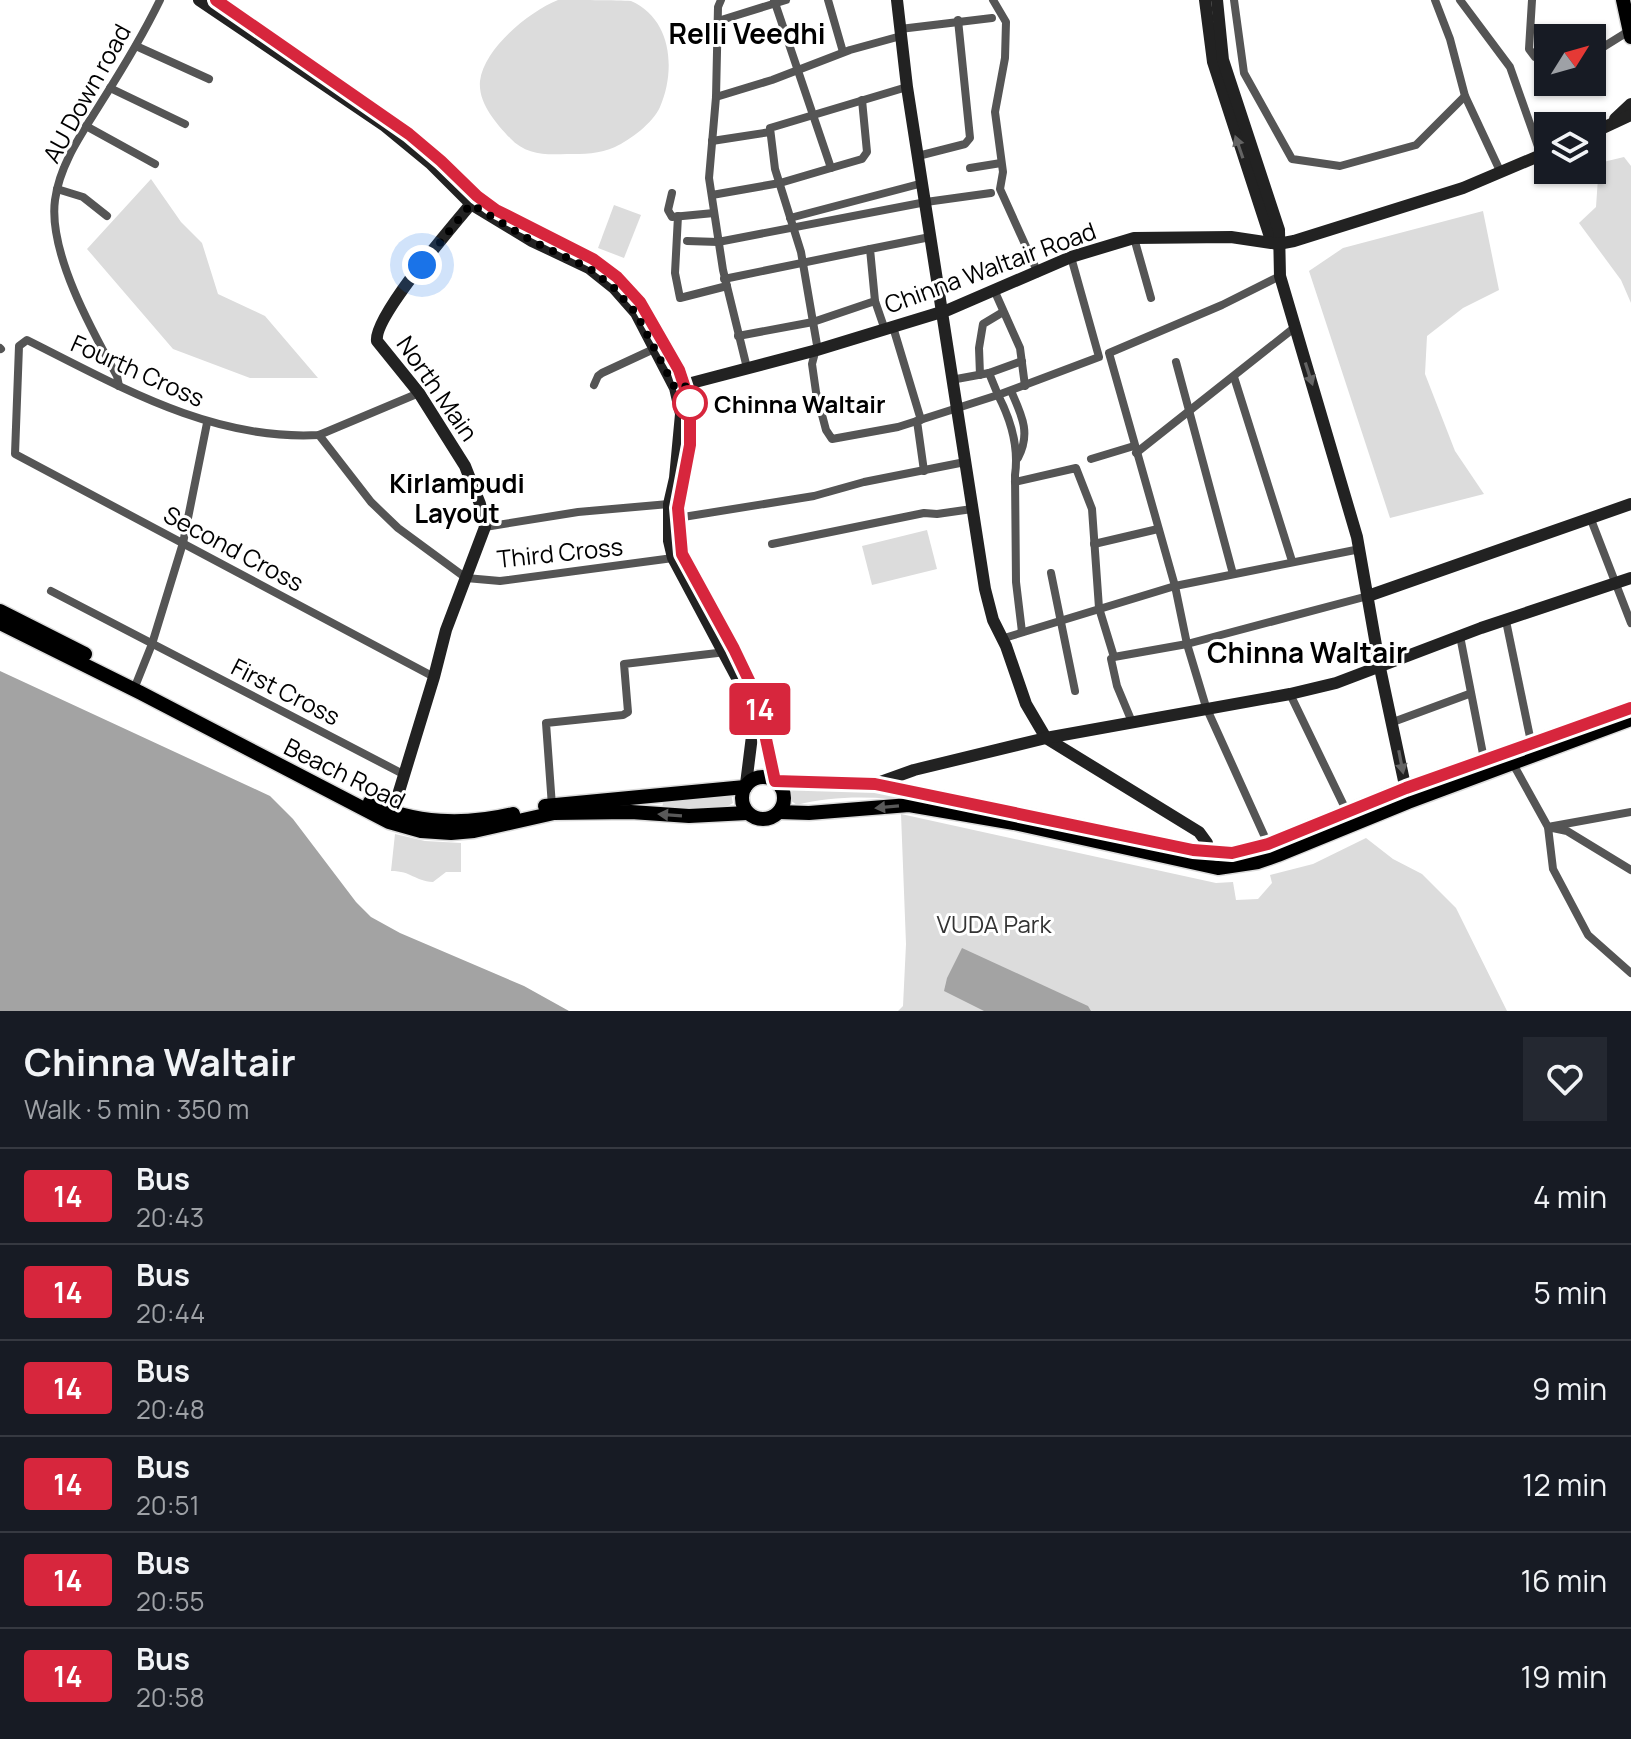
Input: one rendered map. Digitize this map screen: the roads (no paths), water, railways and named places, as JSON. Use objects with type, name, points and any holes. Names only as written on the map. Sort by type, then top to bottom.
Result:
[{"type":"main road","points":[[1623,0],[1630,34]]},
{"type":"main road","name":"Beach Road","points":[[0,611],[135,685]]},
{"type":"main road","name":"Beach Road","points":[[0,623],[135,685],[381,808],[391,817],[450,823],[746,786]]},
{"type":"main road","points":[[1510,758],[1541,738],[1631,708]]},
{"type":"main road","points":[[1208,860],[875,784],[775,781],[761,777],[746,786],[741,800],[747,813],[756,819],[765,820],[779,812],[809,813],[909,805],[1208,860],[1232,853],[1271,850],[1407,795],[1631,719]]},
{"type":"main road","points":[[775,781],[784,796],[779,812]]},
{"type":"main road","points":[[1271,850],[1347,813],[1407,795]]},
{"type":"main road","name":"Beach Road","points":[[553,809],[689,816],[747,813]]},
{"type":"street","name":"AU Down road","points":[[119,386],[117,376],[85,319],[70,278],[55,215],[57,189],[66,160],[136,46],[160,0]]},
{"type":"street","points":[[199,0],[385,126],[474,200],[532,241],[589,268],[614,288],[636,313],[690,403],[691,422],[677,518],[682,554],[729,651],[747,702],[752,736],[746,786]]},
{"type":"street","points":[[216,0],[409,134],[441,161],[474,200],[593,259],[617,277],[640,302],[653,322],[680,386],[680,442],[669,504],[669,541],[673,558],[757,697],[775,781]]},
{"type":"street","points":[[721,0],[709,178],[726,283],[747,368]]},
{"type":"street","points":[[718,21],[786,0]]},
{"type":"street","points":[[828,0],[843,52]]},
{"type":"street","points":[[897,0],[907,87],[985,589],[1001,639],[1026,704],[1046,738],[1199,832],[1205,838],[1208,860]]},
{"type":"street","points":[[993,0],[1006,22],[1005,58],[995,112],[1001,163],[1000,189],[1038,273]]},
{"type":"street","points":[[1205,0],[1213,62],[1227,111],[1269,234],[1278,244]]},
{"type":"street","points":[[1217,0],[1223,60],[1279,230],[1280,276],[1360,549],[1380,668],[1407,795]]},
{"type":"street","points":[[1234,0],[1244,73],[1292,159],[1340,166],[1416,145],[1465,96]]},
{"type":"street","points":[[1435,0],[1450,39],[1465,96],[1501,173]]},
{"type":"street","points":[[1460,0],[1510,67],[1534,127]]},
{"type":"street","points":[[1532,0],[1529,49],[1534,56]]},
{"type":"street","points":[[775,2],[831,168]]},
{"type":"street","points":[[716,97],[901,33],[958,20],[992,18]]},
{"type":"street","points":[[918,156],[965,144],[970,138],[958,20]]},
{"type":"street","points":[[1606,47],[1630,34]]},
{"type":"street","points":[[136,46],[209,79]]},
{"type":"street","points":[[907,87],[772,127],[770,132],[780,183],[803,263],[817,350],[812,364],[816,392],[826,430],[832,439],[919,421],[1025,386],[1222,305],[1280,276]]},
{"type":"street","points":[[110,88],[185,124]]},
{"type":"street","points":[[712,195],[780,183],[862,159],[867,152],[862,100]]},
{"type":"street","points":[[1612,125],[1631,104]]},
{"type":"street","points":[[1606,127],[1631,115]]},
{"type":"street","points":[[86,126],[155,164]]},
{"type":"street","points":[[712,141],[770,132]]},
{"type":"street","points":[[1278,244],[1399,208],[1534,159]]},
{"type":"street","points":[[970,168],[1001,163]]},
{"type":"street","points":[[687,241],[718,242],[923,183]]},
{"type":"street","points":[[57,189],[83,197],[107,216]]},
{"type":"street","points":[[672,193],[668,213],[672,217],[714,213]]},
{"type":"street","points":[[791,222],[991,193]]},
{"type":"street","name":"North Main","points":[[474,200],[406,285],[376,331],[377,341],[419,393],[465,466],[480,504],[485,527]]},
{"type":"street","points":[[678,216],[675,273],[680,298],[803,263],[930,237]]},
{"type":"street","name":"Chinna Waltair Road","points":[[680,386],[817,350],[941,312],[995,292],[1071,257],[1134,238],[1231,237],[1278,244]]},
{"type":"street","points":[[1134,238],[1151,298]]},
{"type":"street","points":[[870,249],[875,301],[889,328],[919,421],[924,471]]},
{"type":"street","points":[[1071,257],[1099,357]]},
{"type":"street","points":[[995,292],[1020,348],[1025,386]]},
{"type":"street","points":[[738,336],[813,322],[875,301]]},
{"type":"street","points":[[1003,312],[983,324],[979,348],[984,374],[1009,420],[1017,459],[1016,582],[1022,632]]},
{"type":"street","points":[[1091,459],[1135,449],[1188,413],[1294,328]]},
{"type":"street","name":"Fourth Cross","points":[[15,454],[19,346],[27,340],[119,386],[207,423],[301,436],[319,435],[419,393]]},
{"type":"street","points":[[594,385],[602,373],[656,348]]},
{"type":"street","points":[[1109,353],[1206,707],[1271,850]]},
{"type":"street","points":[[951,380],[984,374],[1022,361]]},
{"type":"street","points":[[1176,362],[1233,574]]},
{"type":"street","points":[[1234,377],[1292,561]]},
{"type":"street","points":[[1011,391],[1026,429],[1017,459]]},
{"type":"street","points":[[135,685],[152,644],[183,543],[207,423]]},
{"type":"street","name":"Third Cross","points":[[319,435],[371,502],[398,528],[466,578],[500,581],[673,558]]},
{"type":"street","name":"Second Cross","points":[[15,454],[434,677]]},
{"type":"street","points":[[677,518],[814,496],[850,485],[965,462]]},
{"type":"street","points":[[1015,482],[1076,468],[1092,509],[1099,608],[1114,657],[1187,644],[1368,596],[1631,504]]},
{"type":"street","points":[[391,817],[446,630],[485,527],[578,512],[669,504]]},
{"type":"street","points":[[772,544],[924,513],[972,509]]},
{"type":"street","points":[[1590,517],[1631,623]]},
{"type":"street","points":[[1094,544],[1158,529]]},
{"type":"street","points":[[1001,639],[1175,586],[1360,549]]},
{"type":"street","points":[[1051,573],[1075,691]]},
{"type":"street","points":[[875,784],[914,770],[1046,738],[1336,683],[1460,636],[1631,578]]},
{"type":"street","name":"First Cross","points":[[51,591],[403,774]]},
{"type":"street","points":[[1506,621],[1530,737]]},
{"type":"street","points":[[1460,636],[1483,754]]},
{"type":"street","points":[[553,809],[546,723],[628,712],[624,664],[729,651]]},
{"type":"street","points":[[1111,659],[1117,686],[1132,722]]},
{"type":"street","points":[[1290,694],[1347,813]]},
{"type":"street","points":[[1393,722],[1469,694]]},
{"type":"street","points":[[1510,758],[1548,827],[1553,869],[1588,935],[1631,973]]},
{"type":"street","points":[[1548,827],[1631,812]]},
{"type":"street","points":[[1548,827],[1567,831],[1631,870]]},
{"type":"place","name":"Chinna Waltair","points":[[690,403]]},
{"type":"district","name":"Relli Veedhi","points":[[747,33]]},
{"type":"district","name":"Kirlampudi Layout","points":[[457,498]]},
{"type":"district","name":"Chinna Waltair","points":[[1307,652]]},
{"type":"park label","name":"VUDA Park","points":[[994,923]]}]
